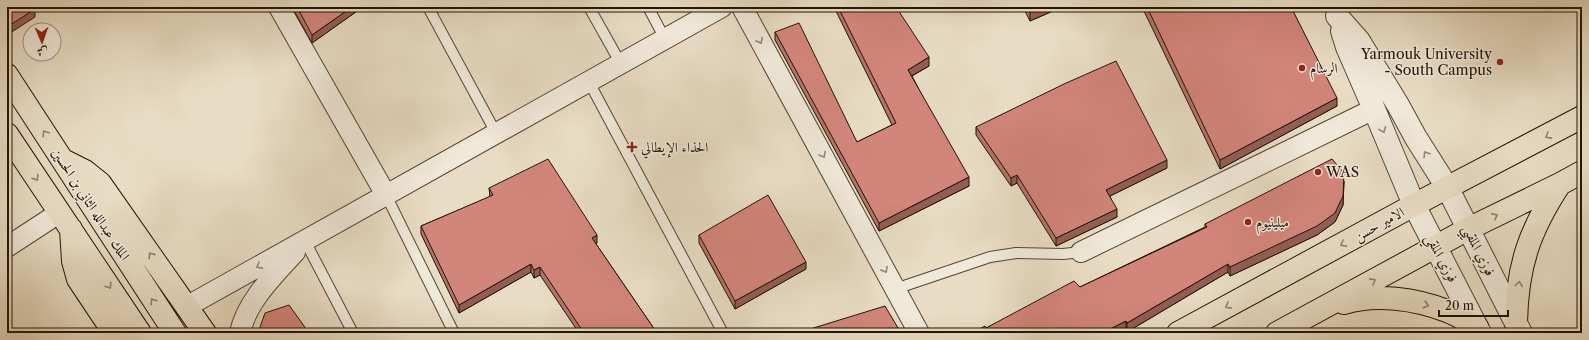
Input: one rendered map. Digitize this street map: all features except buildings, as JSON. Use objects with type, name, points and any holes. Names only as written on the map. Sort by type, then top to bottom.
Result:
[{"type":"main road","name":"الملك عبدالله الثاني بن الحسين","points":[[7,76],[175,333]]},
{"type":"main road","name":"الامير حسن","points":[[1178,333],[1447,187],[1582,117]]},
{"type":"main road","points":[[7,134],[140,333]]},
{"type":"main road","points":[[62,159],[85,171],[100,183],[205,333]]},
{"type":"main road","points":[[1277,333],[1468,229],[1582,172]]},
{"type":"main road","points":[[1519,328],[1517,292],[1526,250],[1546,205],[1560,184]]},
{"type":"main road","points":[[65,220],[78,279],[114,333]]},
{"type":"main road","points":[[1320,310],[1351,301],[1384,298],[1417,302],[1448,311],[1479,330]]},
{"type":"street","points":[[279,7],[386,195]]},
{"type":"street","points":[[186,307],[722,7]]},
{"type":"street","points":[[742,7],[919,333]]},
{"type":"street","name":"فوزي الملقي","points":[[1335,11],[1347,47],[1414,205],[1479,330]]},
{"type":"street","name":"فوزي الملقيي","points":[[1335,11],[1359,41],[1416,138],[1447,187],[1519,328]]},
{"type":"street","points":[[1081,252],[1374,109]]},
{"type":"street","points":[[7,247],[65,220]]},
{"type":"street","points":[[240,333],[242,322],[256,299],[305,241]]},
{"type":"lane","points":[[428,7],[496,133]]},
{"type":"lane","points":[[589,7],[621,64]]},
{"type":"lane","points":[[648,7],[665,39]]},
{"type":"lane","points":[[589,82],[723,333]]},
{"type":"lane","points":[[386,195],[453,333]]},
{"type":"lane","points":[[305,241],[353,333]]},
{"type":"lane","points":[[895,289],[990,257],[1016,253],[1063,254],[1081,252]]},
{"type":"place","name":"Yarmouk University - South Campus","points":[[1500,62]]},
{"type":"place","name":"الرسام","points":[[1302,68]]},
{"type":"place","name":"الحذاء الإيطالي","points":[[632,147]]},
{"type":"place","name":"WAS","points":[[1318,172]]},
{"type":"place","name":"ميلينيوم","points":[[1248,222]]}]
